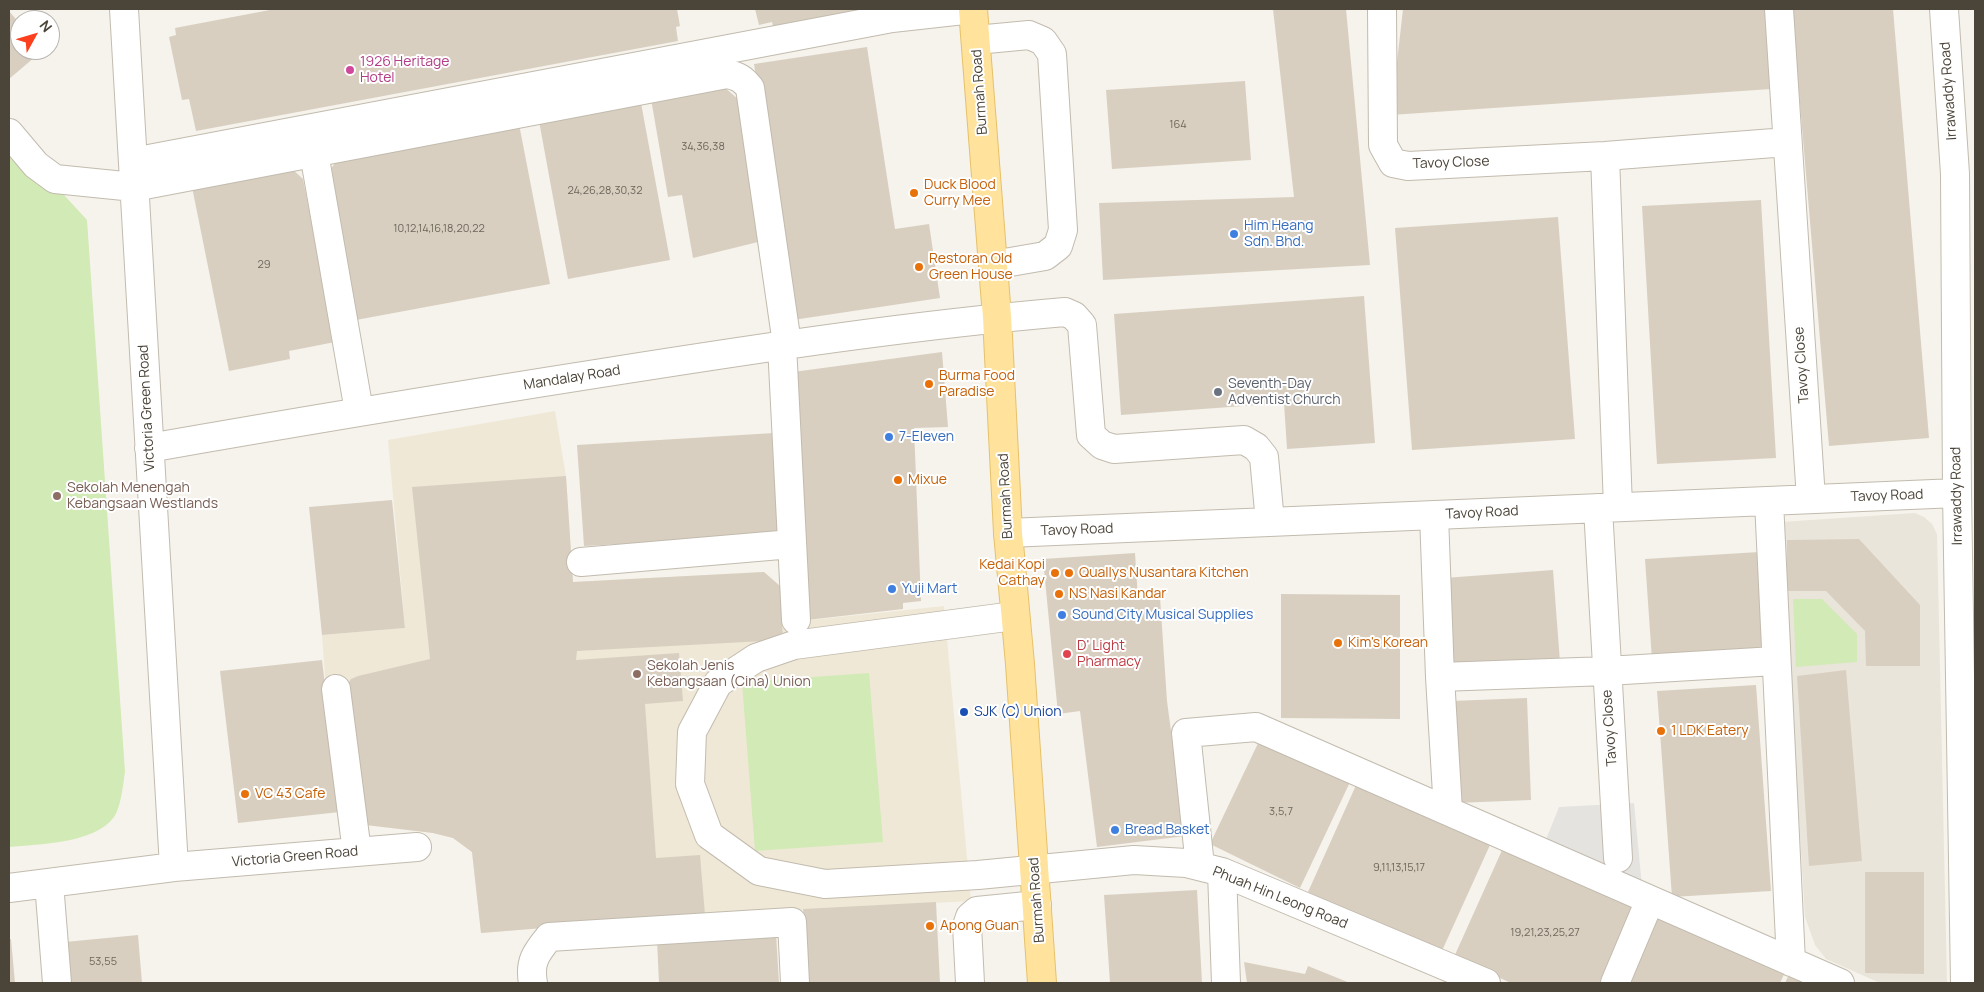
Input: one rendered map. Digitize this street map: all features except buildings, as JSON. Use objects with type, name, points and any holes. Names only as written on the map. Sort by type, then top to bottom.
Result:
[{"type":"main road","name":"Burmah Road","points":[[973,9],[997,317],[1008,533],[1014,616],[1020,664],[1042,983]]},
{"type":"street","name":"Victoria Green Road","points":[[124,9],[174,866]]},
{"type":"street","points":[[134,175],[891,13],[973,9]]},
{"type":"street","name":"Tavoy Close","points":[[1382,9],[1383,145],[1393,163],[1408,166],[1605,156],[1787,142]]},
{"type":"street","name":"Tavoy Close","points":[[1779,9],[1811,499]]},
{"type":"street","name":"Irrawaddy Road","points":[[1944,9],[1965,173],[1957,493],[1965,983]]},
{"type":"street","points":[[976,40],[1029,34],[1043,41],[1052,54],[1063,230],[1058,246],[1045,256],[993,265]]},
{"type":"street","points":[[9,133],[36,165],[55,179],[134,175],[314,153],[727,74],[736,75],[744,80],[750,88],[784,344],[796,620]]},
{"type":"street","points":[[314,153],[359,411]]},
{"type":"street","name":"Tavoy Close","points":[[1605,156],[1608,507],[1607,672],[1618,858]]},
{"type":"street","name":"Mandalay Road","points":[[149,448],[359,411],[784,344],[997,317],[1065,312],[1074,316],[1082,325],[1091,435],[1102,445],[1114,449],[1244,440],[1256,447],[1264,457],[1270,522]]},
{"type":"street","name":"Tavoy Road","points":[[1008,533],[1957,493]]},
{"type":"street","points":[[1769,500],[1775,661],[1791,962]]},
{"type":"street","points":[[1434,515],[1440,676],[1448,811]]},
{"type":"street","points":[[581,562],[792,544]]},
{"type":"street","name":"Phuah Hin Leong Road","points":[[1014,616],[794,645],[756,658],[718,683],[692,732],[690,784],[709,835],[759,871],[825,884],[1035,870],[1134,860],[1186,863],[1211,869],[1486,983]]},
{"type":"street","points":[[1440,676],[1607,672],[1775,661]]},
{"type":"street","points":[[336,690],[356,852]]},
{"type":"street","points":[[1226,983],[1211,869],[1186,733],[1256,727],[1840,983]]},
{"type":"street","name":"Victoria Green Road","points":[[9,888],[174,866],[417,847]]},
{"type":"street","points":[[49,883],[57,983]]},
{"type":"street","points":[[1615,983],[1650,900]]},
{"type":"street","points":[[970,983],[967,926],[970,917],[977,911],[1037,905]]},
{"type":"street","points":[[533,983],[530,969],[539,949],[549,937],[792,922],[795,983]]},
{"type":"shaded area","name":"Sekolah Jenis Kebangsaan (Cina) Union","points":[[555,411],[566,476],[573,582],[764,572],[780,586],[782,623],[944,606],[971,901],[705,915],[481,933],[472,852],[453,838],[433,833],[366,825],[326,690],[322,635],[405,628],[388,440]]},
{"type":"shaded area","points":[[1915,513],[1924,517],[1932,524],[1937,534],[1947,983],[1880,983],[1826,959],[1815,945],[1805,917],[1781,522]]},
{"type":"shaded area","points":[[1634,803],[1643,897],[1541,852],[1559,807]]},
{"type":"green space","name":"Sekolah Menengah Kebangsaan Westlands","points":[[9,135],[87,220],[125,772],[118,808],[114,817],[105,826],[80,838],[9,847]]},
{"type":"green space","points":[[1793,599],[1822,599],[1857,634],[1857,662],[1796,667]]},
{"type":"green space","points":[[869,673],[883,842],[755,851],[742,682]]},
{"type":"place","name":"1926 Heritage Hotel","points":[[350,70]]},
{"type":"place","name":"Duck Blood Curry Mee","points":[[914,193]]},
{"type":"place","name":"Him Heang Sdn. Bhd.","points":[[1234,234]]},
{"type":"place","name":"Restoran Old Green House","points":[[919,267]]},
{"type":"place","name":"Burma Food Paradise","points":[[929,384]]},
{"type":"place","name":"Seventh-Day Adventist Church","points":[[1218,392]]},
{"type":"place","name":"7-Eleven","points":[[889,437]]},
{"type":"place","name":"Mixue","points":[[898,480]]},
{"type":"place","name":"Sekolah Menengah Kebangsaan Westlands","points":[[57,496]]},
{"type":"place","name":"Kedai Kopi Cathay","points":[[1055,573]]},
{"type":"place","name":"Quallys Nusantara Kitchen","points":[[1069,573]]},
{"type":"place","name":"Yuji Mart","points":[[892,589]]},
{"type":"place","name":"NS Nasi Kandar","points":[[1059,594]]},
{"type":"place","name":"Sound City Musical Supplies","points":[[1062,615]]},
{"type":"place","name":"Kim's Korean","points":[[1338,643]]},
{"type":"place","name":"D' Light Pharmacy","points":[[1067,654]]},
{"type":"place","name":"Sekolah Jenis Kebangsaan (Cina) Union","points":[[637,674]]},
{"type":"place","name":"SJK (C) Union","points":[[964,712]]},
{"type":"place","name":"1 LDK Eatery","points":[[1661,731]]},
{"type":"place","name":"VC 43 Cafe","points":[[245,794]]},
{"type":"place","name":"Bread Basket","points":[[1115,830]]},
{"type":"place","name":"Apong Guan","points":[[930,926]]}]
